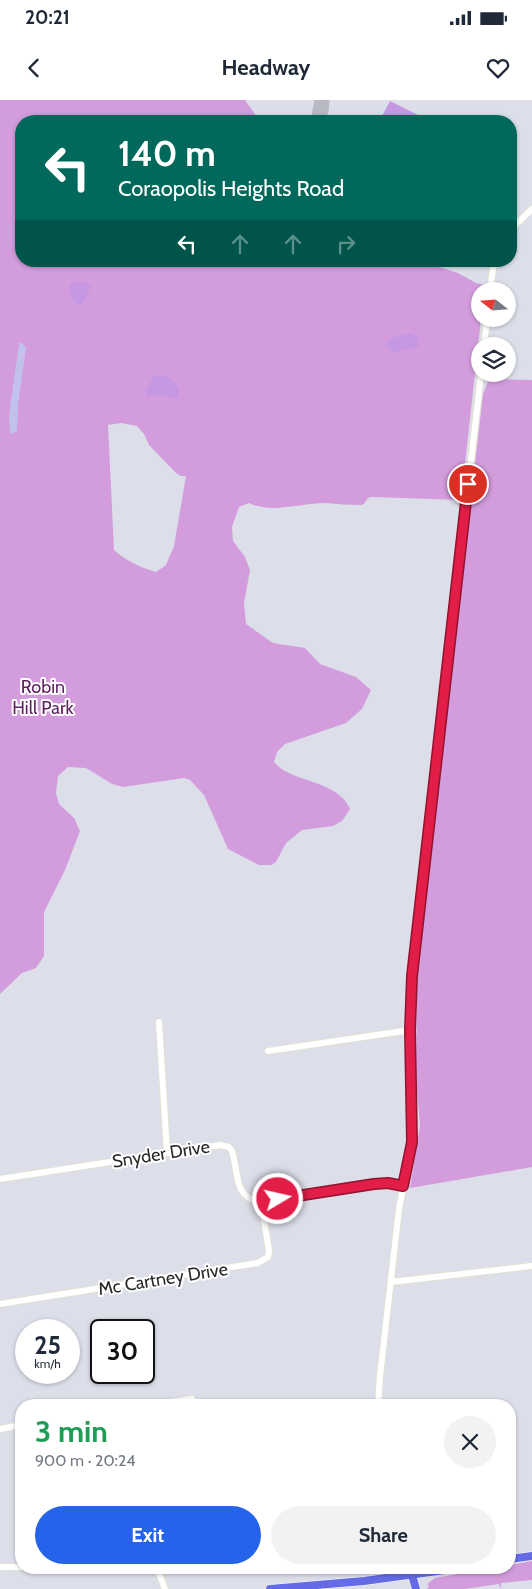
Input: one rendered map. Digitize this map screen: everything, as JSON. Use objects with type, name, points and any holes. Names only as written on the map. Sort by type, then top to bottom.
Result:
[{"type":"main road","points":[[516,1558],[532,1556]]},
{"type":"main road","points":[[270,1589],[388,1574]]},
{"type":"main road","points":[[412,1574],[416,1589]]},
{"type":"street","points":[[517,223],[532,208]]},
{"type":"street","points":[[491,282],[493,267]]},
{"type":"street","points":[[378,1399],[403,1186],[412,1142],[410,1030],[412,976],[480,382]]},
{"type":"street","points":[[159,1022],[166,1152]]},
{"type":"street","points":[[268,1051],[410,1030]]},
{"type":"street","name":"Snyder Drive","points":[[0,1179],[214,1145],[229,1147],[234,1156],[241,1193],[248,1199],[261,1202]]},
{"type":"street","points":[[261,1202],[374,1184],[388,1183],[403,1186]]},
{"type":"street","name":"Mc Cartney Drive","points":[[0,1304],[258,1263],[268,1257],[270,1251],[261,1202]]},
{"type":"street","points":[[391,1282],[532,1266]]},
{"type":"street","points":[[0,1429],[15,1426]]},
{"type":"street","points":[[0,1567],[15,1567]]},
{"type":"street","points":[[159,1574],[165,1589]]},
{"type":"green space","name":"Robin Hill Park","points":[[0,100],[245,100],[256,115],[15,115],[15,267],[439,267],[458,273],[474,282],[471,282],[471,328],[480,328],[479,337],[471,337],[471,382],[474,382],[461,500],[372,497],[368,498],[361,505],[316,503],[267,508],[249,503],[239,507],[232,527],[233,541],[245,557],[250,570],[244,603],[246,624],[273,643],[305,648],[320,664],[356,677],[371,690],[362,709],[346,723],[285,744],[277,752],[274,762],[280,768],[295,776],[331,790],[345,801],[350,809],[342,821],[333,826],[302,830],[286,843],[276,862],[271,865],[259,865],[228,849],[204,795],[190,780],[184,778],[123,787],[112,784],[86,768],[68,767],[58,776],[56,793],[59,804],[74,818],[80,831],[65,870],[44,912],[44,956],[36,968],[22,973],[0,994]],"holes":[[[121,423],[137,426],[144,434],[149,445],[176,473],[186,476],[174,546],[166,565],[156,572],[134,563],[114,550],[108,425]]]},
{"type":"green space","points":[[532,380],[532,1167],[410,1188],[420,1125],[416,1080],[417,968],[483,394],[488,382]]},
{"type":"green space","points":[[532,1561],[532,1580],[501,1583],[501,1589],[499,1584],[465,1589],[427,1589],[429,1586],[427,1584],[435,1578],[459,1574],[516,1574],[516,1564]]},
{"type":"sand","points":[[21,342],[26,347],[18,405],[17,431],[12,434],[10,432],[9,415],[19,344]]},
{"type":"shaded area","points":[[390,101],[418,115],[383,115]]},
{"type":"shaded area","points":[[86,282],[91,286],[85,300],[79,306],[70,293],[70,284]]},
{"type":"shaded area","points":[[411,333],[418,338],[418,347],[396,352],[388,349],[386,345],[389,339]]},
{"type":"shaded area","points":[[154,376],[162,376],[172,380],[179,390],[178,397],[174,399],[162,395],[147,396],[145,391]]},
{"type":"building","points":[[315,100],[329,100],[326,115],[312,115]]},
{"type":"route","points":[[278,1199],[374,1184],[388,1183],[403,1186],[412,1142],[410,1030],[412,976],[468,484]]}]
